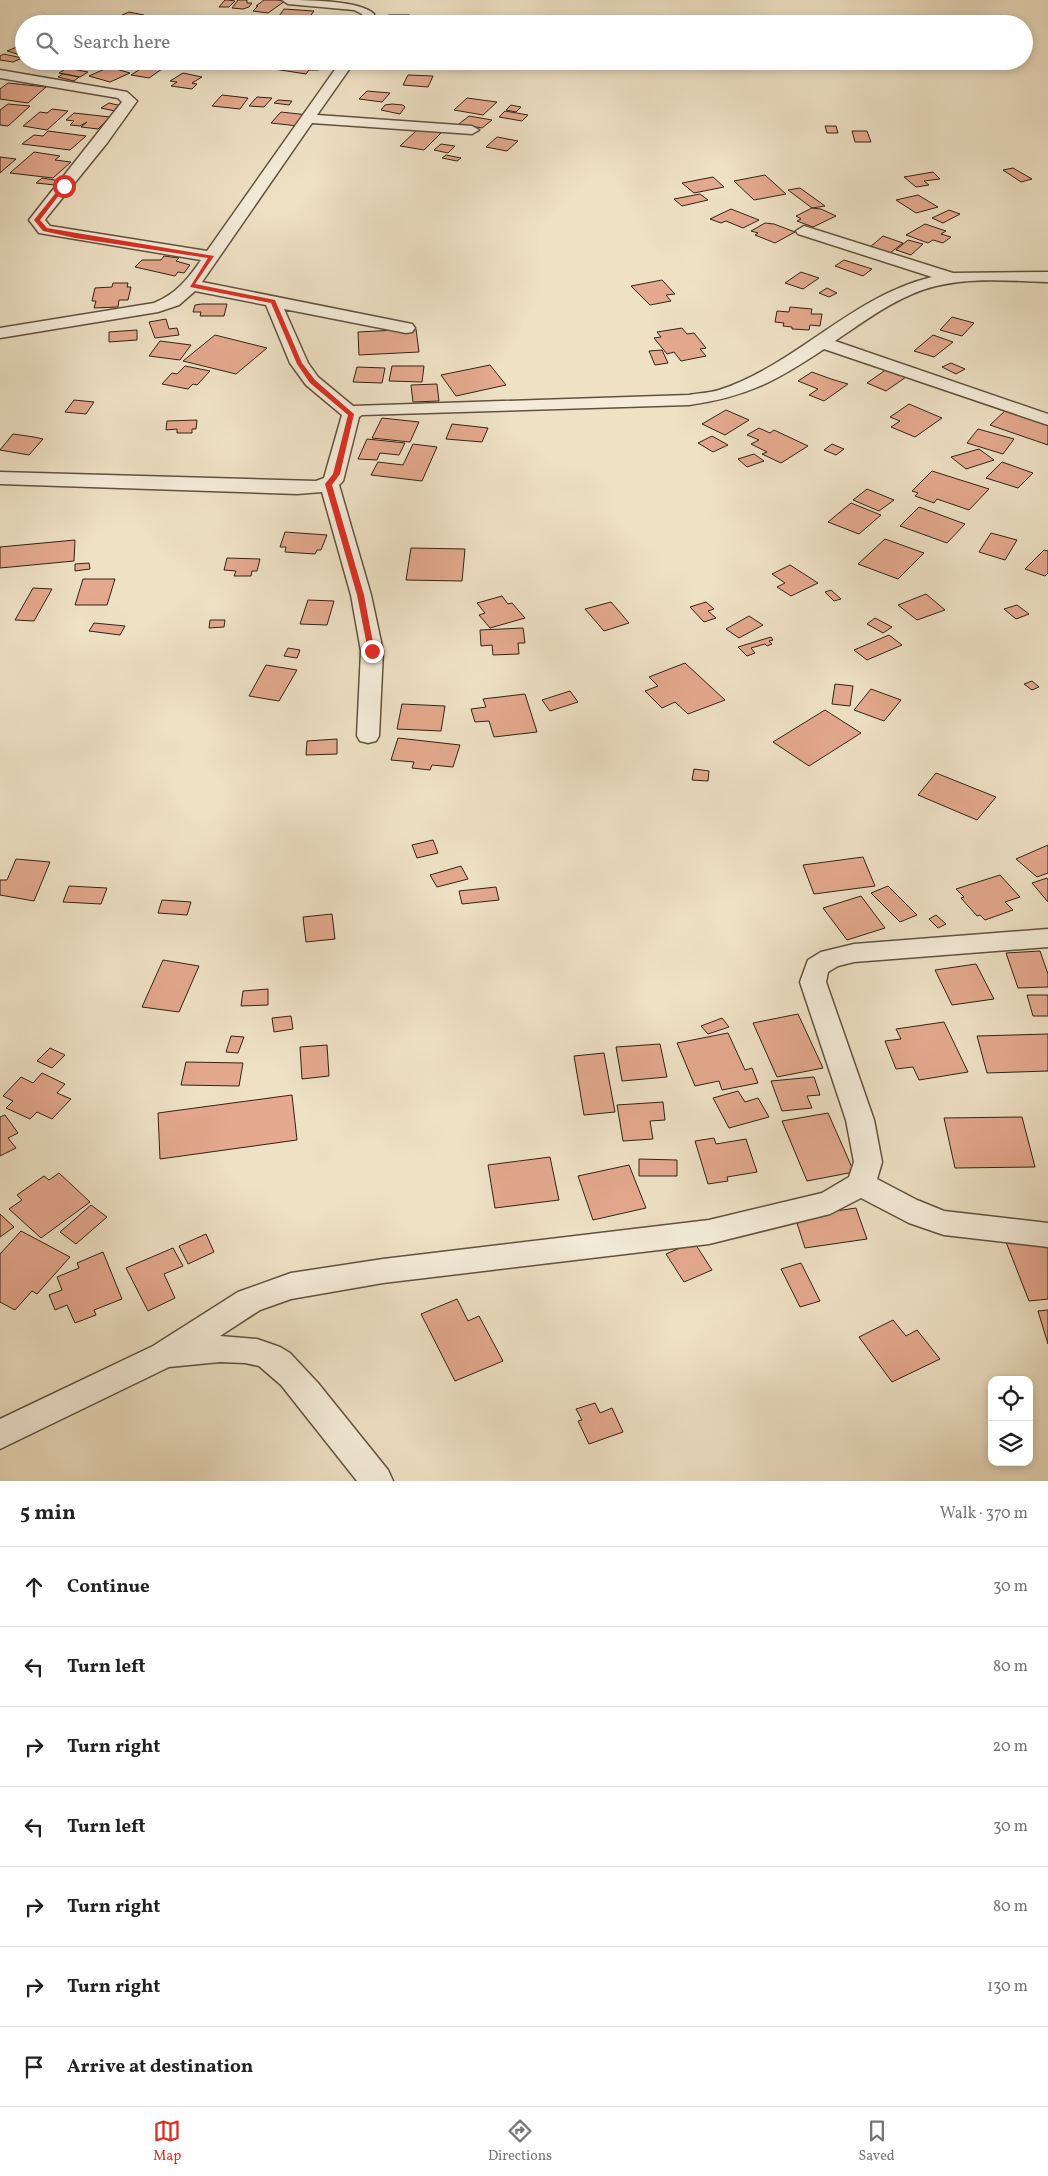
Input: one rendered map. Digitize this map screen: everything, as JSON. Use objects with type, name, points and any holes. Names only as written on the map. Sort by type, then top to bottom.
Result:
[{"type":"street","points":[[288,0],[356,6],[364,10],[368,15]]},
{"type":"street","points":[[0,333],[158,307],[173,301],[192,285],[250,203],[280,155],[309,119],[342,70]]},
{"type":"street","points":[[0,74],[122,95],[130,101],[102,140],[41,214],[37,220],[38,225],[45,230],[75,236],[212,257]]},
{"type":"street","points":[[309,119],[472,130]]},
{"type":"street","points":[[804,231],[953,278]]},
{"type":"street","points":[[351,414],[368,408],[680,400],[722,395],[770,374],[823,343],[880,304],[916,286],[953,278],[1048,277]]},
{"type":"street","points":[[192,285],[406,328]]},
{"type":"street","points":[[273,302],[299,363],[312,381],[351,414]]},
{"type":"street","points":[[823,343],[1048,420]]},
{"type":"street","points":[[0,478],[297,488],[329,484],[334,481],[351,414]]},
{"type":"street","points":[[329,484],[361,595],[372,651],[368,736]]},
{"type":"street","points":[[0,1435],[164,1355],[249,1301],[291,1286],[383,1271],[709,1232],[780,1216],[830,1202],[861,1184],[868,1162],[860,1120],[813,982],[817,967],[830,959],[854,953],[1048,938]]},
{"type":"street","points":[[861,1184],[902,1207],[955,1226],[1015,1230],[1048,1235]]},
{"type":"street","points":[[164,1355],[208,1349],[241,1350],[272,1357],[294,1379],[377,1481]]},
{"type":"building","points":[[225,0],[235,1],[229,7],[219,7]]},
{"type":"building","points":[[238,0],[247,0],[247,3],[252,3],[249,7],[243,9],[232,8]]},
{"type":"building","points":[[264,0],[285,1],[268,13],[253,11]]},
{"type":"building","points":[[284,9],[314,11],[311,15],[280,15]]},
{"type":"building","points":[[129,12],[144,15],[122,15]]},
{"type":"building","points":[[15,48],[15,53],[7,51]]},
{"type":"building","points":[[4,54],[15,56],[15,61],[0,60],[0,56]]},
{"type":"building","points":[[64,70],[88,72],[80,77],[59,73]]},
{"type":"building","points":[[102,70],[120,70],[130,73],[110,82],[89,76]]},
{"type":"building","points":[[139,70],[161,70],[149,78],[131,75]]},
{"type":"building","points":[[280,70],[309,70],[306,74]]},
{"type":"building","points":[[183,73],[202,77],[192,83],[197,84],[192,89],[171,86],[177,82],[170,81]]},
{"type":"building","points":[[63,74],[79,77],[74,81],[58,77]]},
{"type":"building","points":[[408,75],[433,76],[428,87],[403,85]]},
{"type":"building","points":[[8,83],[46,87],[28,103],[0,99],[0,89]]},
{"type":"building","points":[[367,91],[390,93],[382,102],[359,99]]},
{"type":"building","points":[[222,95],[248,98],[240,109],[212,106]]},
{"type":"building","points":[[257,97],[272,98],[264,107],[249,106]]},
{"type":"building","points":[[467,98],[497,102],[483,115],[454,110]]},
{"type":"building","points":[[278,100],[292,101],[289,105],[274,103]]},
{"type":"building","points":[[109,103],[122,106],[115,111],[101,108]]},
{"type":"building","points":[[8,104],[30,106],[8,126],[0,125],[0,110]]},
{"type":"building","points":[[392,104],[405,107],[400,114],[381,110],[385,105]]},
{"type":"building","points":[[511,105],[521,107],[516,112],[506,110]]},
{"type":"building","points":[[52,109],[68,111],[47,130],[23,126],[40,112],[47,113]]},
{"type":"building","points":[[505,111],[528,115],[522,121],[499,117]]},
{"type":"building","points":[[281,112],[308,115],[298,126],[271,123]]},
{"type":"building","points":[[74,113],[110,117],[98,129],[81,127],[87,122],[80,126],[70,125],[74,121],[66,120]]},
{"type":"building","points":[[469,116],[492,120],[482,128],[459,124]]},
{"type":"building","points":[[825,126],[836,126],[838,133],[827,133]]},
{"type":"building","points":[[418,129],[441,133],[424,150],[400,146]]},
{"type":"building","points":[[48,131],[86,136],[70,150],[22,144],[34,135],[43,136]]},
{"type":"building","points":[[852,131],[867,131],[871,142],[855,142]]},
{"type":"building","points":[[497,137],[518,141],[507,151],[486,147]]},
{"type":"building","points":[[441,144],[455,146],[448,153],[434,150]]},
{"type":"building","points":[[34,152],[60,156],[55,160],[71,162],[53,178],[10,173]]},
{"type":"building","points":[[446,155],[461,158],[457,161],[442,158]]},
{"type":"building","points":[[0,157],[16,159],[0,173]]},
{"type":"building","points":[[1013,168],[1032,179],[1021,182],[1003,170]]},
{"type":"building","points":[[933,172],[940,179],[924,181],[929,185],[916,187],[904,177]]},
{"type":"building","points":[[765,175],[786,194],[754,200],[734,181]]},
{"type":"building","points":[[713,177],[724,187],[694,193],[682,183]]},
{"type":"building","points":[[42,178],[61,181],[55,185],[36,183]]},
{"type":"building","points":[[800,188],[825,206],[812,208],[788,190]]},
{"type":"building","points":[[700,194],[708,200],[682,206],[674,199]]},
{"type":"building","points":[[918,195],[938,207],[916,213],[896,200]]},
{"type":"building","points":[[812,208],[821,209],[836,216],[813,227],[797,221],[801,219],[796,216]]},
{"type":"building","points":[[731,209],[759,220],[743,228],[726,221],[721,223],[710,219]]},
{"type":"building","points":[[949,210],[960,214],[943,223],[932,218]]},
{"type":"building","points":[[765,223],[774,224],[795,232],[775,243],[755,235],[758,233],[751,231]]},
{"type":"building","points":[[925,224],[946,231],[941,234],[951,237],[943,243],[933,240],[928,243],[906,235]]},
{"type":"building","points":[[883,236],[903,243],[890,253],[870,247]]},
{"type":"building","points":[[908,240],[923,244],[911,255],[896,250]]},
{"type":"building","points":[[164,256],[179,258],[176,261],[190,265],[184,273],[178,272],[175,276],[135,267],[142,260],[161,260]]},
{"type":"building","points":[[844,260],[872,269],[863,276],[835,266]]},
{"type":"building","points":[[801,272],[819,278],[803,289],[785,283]]},
{"type":"building","points":[[662,280],[675,294],[666,295],[671,301],[650,305],[631,286]]},
{"type":"building","points":[[113,283],[128,283],[127,287],[131,287],[128,300],[119,300],[118,307],[94,308],[96,301],[92,301],[95,288],[112,287]]},
{"type":"building","points":[[827,288],[837,293],[829,297],[819,293]]},
{"type":"building","points":[[227,304],[224,316],[200,316],[201,312],[193,312],[195,305]]},
{"type":"building","points":[[790,307],[812,309],[811,314],[822,314],[820,326],[810,325],[809,330],[792,329],[792,327],[783,326],[784,323],[775,322],[777,311],[789,312]]},
{"type":"building","points":[[952,317],[974,323],[962,336],[940,330]]},
{"type":"building","points":[[166,319],[169,329],[177,328],[179,335],[155,338],[149,322]]},
{"type":"building","points":[[682,328],[687,334],[694,333],[706,348],[700,349],[706,356],[681,361],[674,352],[667,354],[654,338],[661,337],[657,332]]},
{"type":"building","points":[[416,329],[419,352],[359,355],[358,332]]},
{"type":"building","points":[[137,330],[137,340],[109,342],[109,332]]},
{"type":"building","points":[[215,335],[267,348],[236,374],[183,361]]},
{"type":"building","points":[[933,335],[953,342],[934,357],[914,351]]},
{"type":"building","points":[[160,341],[191,345],[180,360],[149,356]]},
{"type":"building","points":[[662,350],[668,363],[655,365],[649,351]]},
{"type":"building","points":[[951,363],[965,369],[956,374],[942,367]]},
{"type":"building","points":[[490,365],[506,385],[456,396],[441,375]]},
{"type":"building","points":[[185,366],[210,371],[197,385],[193,384],[188,389],[162,384],[172,373],[177,374]]},
{"type":"building","points":[[392,366],[424,366],[422,382],[389,381]]},
{"type":"building","points":[[357,367],[385,368],[382,383],[353,382]]},
{"type":"building","points":[[887,369],[906,377],[886,391],[867,383]]},
{"type":"building","points":[[812,372],[848,384],[824,401],[809,395],[818,389],[798,381]]},
{"type":"building","points":[[437,384],[439,401],[413,402],[411,385]]},
{"type":"building","points":[[74,400],[94,402],[86,414],[65,412]]},
{"type":"building","points":[[909,404],[942,418],[915,437],[891,427],[900,421],[890,417]]},
{"type":"building","points":[[1007,409],[1048,423],[1048,445],[990,425]]},
{"type":"building","points":[[726,410],[749,420],[725,435],[702,424]]},
{"type":"building","points":[[382,418],[419,422],[410,442],[372,438]]},
{"type":"building","points":[[197,420],[196,429],[192,429],[192,433],[177,433],[177,429],[166,430],[167,421]]},
{"type":"building","points":[[452,424],[488,428],[482,442],[446,439]]},
{"type":"building","points":[[759,428],[770,433],[774,430],[808,446],[781,463],[762,454],[767,452],[751,444],[759,440],[747,435]]},
{"type":"building","points":[[978,429],[1014,439],[1003,454],[967,443]]},
{"type":"building","points":[[13,434],[43,439],[29,455],[0,450]]},
{"type":"building","points":[[712,436],[728,445],[713,452],[698,443]]},
{"type":"building","points":[[367,439],[405,443],[399,455],[380,453],[377,460],[358,459]]},
{"type":"building","points":[[413,444],[437,447],[422,481],[371,475],[378,462],[403,465]]},
{"type":"building","points":[[832,444],[844,449],[836,455],[824,450]]},
{"type":"building","points":[[979,449],[994,460],[966,469],[951,457]]},
{"type":"building","points":[[754,454],[764,461],[747,467],[738,459]]},
{"type":"building","points":[[1002,462],[1033,473],[1018,488],[986,478]]},
{"type":"building","points":[[932,471],[989,489],[969,510],[937,499],[934,503],[915,496],[918,493],[912,491]]},
{"type":"building","points":[[867,489],[894,500],[879,511],[853,500]]},
{"type":"building","points":[[851,503],[881,515],[859,534],[828,522]]},
{"type":"building","points":[[919,507],[965,524],[947,543],[900,526]]},
{"type":"building","points":[[285,532],[327,535],[321,550],[317,550],[315,554],[285,552],[286,547],[280,547]]},
{"type":"building","points":[[991,533],[1017,540],[1005,560],[979,552]]},
{"type":"building","points":[[885,539],[924,553],[898,579],[858,564]]},
{"type":"building","points":[[75,540],[74,561],[0,568],[0,547]]},
{"type":"building","points":[[411,548],[465,549],[462,581],[406,580]]},
{"type":"building","points":[[1044,550],[1048,551],[1048,573],[1045,576],[1025,569]]},
{"type":"building","points":[[227,558],[260,559],[257,571],[252,571],[251,576],[234,576],[236,571],[224,570]]},
{"type":"building","points":[[89,563],[90,569],[75,571],[75,564]]},
{"type":"building","points":[[790,565],[818,583],[791,596],[777,587],[785,583],[772,574]]},
{"type":"building","points":[[83,579],[115,579],[107,605],[75,605]]},
{"type":"building","points":[[33,588],[52,589],[34,621],[15,620]]},
{"type":"building","points":[[831,590],[841,599],[834,601],[825,592]]},
{"type":"building","points":[[926,594],[945,610],[917,620],[898,605]]},
{"type":"building","points":[[502,596],[508,604],[512,603],[525,618],[490,628],[479,615],[485,613],[477,603]]},
{"type":"building","points":[[308,600],[334,601],[327,625],[300,624]]},
{"type":"building","points":[[611,602],[629,623],[604,631],[585,609]]},
{"type":"building","points":[[706,602],[714,609],[708,611],[716,618],[704,622],[690,607]]},
{"type":"building","points":[[1017,605],[1029,614],[1016,619],[1004,609]]},
{"type":"building","points":[[749,616],[763,625],[739,638],[726,629]]},
{"type":"building","points":[[875,618],[892,627],[883,633],[867,624]]},
{"type":"building","points":[[210,620],[225,620],[224,627],[209,628]]},
{"type":"building","points":[[94,623],[125,626],[120,635],[89,631]]},
{"type":"building","points":[[523,628],[525,643],[518,643],[519,654],[493,655],[492,645],[481,646],[480,630]]},
{"type":"building","points":[[889,635],[902,645],[867,660],[854,650]]},
{"type":"building","points":[[771,637],[773,640],[769,641],[772,644],[751,648],[755,653],[747,656],[738,647]]},
{"type":"building","points":[[288,648],[300,650],[297,658],[284,656]]},
{"type":"building","points":[[685,663],[725,700],[688,714],[675,702],[662,708],[645,691],[658,686],[649,677]]},
{"type":"building","points":[[266,665],[297,670],[279,701],[249,696]]},
{"type":"building","points":[[1032,681],[1039,687],[1032,690],[1024,684]]},
{"type":"building","points":[[835,684],[853,686],[850,706],[832,704]]},
{"type":"building","points":[[871,689],[901,700],[884,721],[854,710]]},
{"type":"building","points":[[570,691],[578,702],[550,711],[542,700]]},
{"type":"building","points":[[525,694],[537,732],[494,737],[489,721],[475,722],[471,709],[486,707],[483,699]]},
{"type":"building","points":[[402,704],[445,706],[441,731],[397,729]]},
{"type":"building","points":[[825,710],[861,733],[809,766],[773,742]]},
{"type":"building","points":[[398,738],[460,745],[453,767],[432,765],[430,770],[412,768],[414,762],[391,760]]},
{"type":"building","points":[[337,739],[337,754],[306,755],[307,741]]},
{"type":"building","points":[[694,769],[709,771],[708,781],[692,780]]},
{"type":"building","points":[[936,773],[996,797],[977,820],[918,795]]},
{"type":"building","points":[[433,840],[438,853],[417,858],[412,845]]},
{"type":"building","points":[[1048,845],[1048,873],[1037,877],[1016,859]]},
{"type":"building","points":[[863,857],[875,886],[814,894],[803,865]]},
{"type":"building","points":[[16,859],[50,862],[34,901],[0,895],[0,880],[7,880]]},
{"type":"building","points":[[461,866],[468,879],[437,887],[430,875]]},
{"type":"building","points":[[1000,875],[1020,897],[1005,902],[1013,910],[985,920],[980,915],[977,916],[961,898],[964,897],[956,889]]},
{"type":"building","points":[[1047,878],[1048,880],[1048,902],[1032,883]]},
{"type":"building","points":[[69,886],[107,888],[101,904],[63,902]]},
{"type":"building","points":[[888,886],[917,915],[900,922],[871,893]]},
{"type":"building","points":[[496,887],[499,900],[462,904],[459,891]]},
{"type":"building","points":[[861,896],[885,928],[847,940],[823,908]]},
{"type":"building","points":[[162,900],[191,902],[187,915],[158,913]]},
{"type":"building","points":[[332,914],[335,939],[306,942],[303,917]]},
{"type":"building","points":[[936,915],[946,924],[938,928],[929,919]]},
{"type":"building","points":[[1040,951],[1048,974],[1048,987],[1018,988],[1006,953]]},
{"type":"building","points":[[163,960],[199,966],[179,1012],[142,1007]]},
{"type":"building","points":[[976,964],[994,999],[952,1005],[935,970]]},
{"type":"building","points":[[268,989],[268,1005],[241,1006],[243,991]]},
{"type":"building","points":[[1027,995],[1048,995],[1048,1016],[1033,1016]]},
{"type":"building","points":[[798,1014],[823,1068],[777,1077],[753,1023]]},
{"type":"building","points":[[291,1016],[293,1029],[274,1032],[272,1018]]},
{"type":"building","points":[[722,1018],[729,1027],[708,1034],[701,1026]]},
{"type":"building","points":[[944,1022],[968,1072],[919,1080],[913,1067],[896,1069],[885,1041],[901,1039],[896,1029]]},
{"type":"building","points":[[728,1033],[745,1070],[752,1068],[758,1083],[722,1090],[719,1081],[695,1086],[677,1043]]},
{"type":"building","points":[[1048,1034],[1048,1071],[987,1073],[977,1036]]},
{"type":"building","points":[[231,1036],[244,1037],[238,1053],[226,1052]]},
{"type":"building","points":[[660,1044],[667,1077],[622,1081],[616,1047]]},
{"type":"building","points":[[327,1045],[329,1076],[302,1079],[300,1047]]},
{"type":"building","points":[[50,1048],[65,1055],[52,1068],[37,1061]]},
{"type":"building","points":[[604,1053],[615,1112],[584,1115],[574,1056]]},
{"type":"building","points":[[186,1062],[243,1063],[239,1086],[181,1085]]},
{"type":"building","points":[[42,1073],[65,1084],[57,1093],[71,1099],[52,1119],[37,1112],[30,1119],[6,1108],[13,1101],[3,1096],[21,1077],[33,1083]]},
{"type":"building","points":[[814,1077],[820,1095],[807,1096],[812,1108],[782,1111],[771,1081]]},
{"type":"building","points":[[738,1091],[745,1102],[758,1098],[769,1117],[729,1128],[713,1098]]},
{"type":"building","points":[[292,1095],[297,1140],[160,1159],[158,1113]]},
{"type":"building","points":[[663,1102],[665,1120],[650,1121],[653,1139],[623,1141],[617,1105]]},
{"type":"building","points":[[828,1113],[854,1172],[807,1181],[782,1121]]},
{"type":"building","points":[[5,1115],[18,1133],[8,1138],[16,1148],[0,1156],[0,1117]]},
{"type":"building","points":[[1022,1117],[1035,1167],[955,1168],[944,1118]]},
{"type":"building","points":[[714,1138],[716,1144],[746,1139],[757,1172],[727,1177],[728,1181],[708,1184],[695,1141]]},
{"type":"building","points":[[550,1157],[559,1200],[495,1208],[488,1165]]},
{"type":"building","points":[[639,1159],[677,1160],[677,1176],[639,1176]]},
{"type":"building","points":[[629,1165],[646,1208],[593,1220],[578,1176]]},
{"type":"building","points":[[59,1173],[90,1202],[41,1238],[9,1209],[22,1200],[17,1195],[44,1176],[49,1180]]},
{"type":"building","points":[[91,1205],[107,1217],[76,1244],[60,1232]]},
{"type":"building","points":[[856,1208],[867,1239],[805,1248],[795,1217]]},
{"type":"building","points":[[0,1214],[14,1227],[0,1237]]},
{"type":"building","points":[[21,1231],[70,1257],[37,1294],[32,1291],[15,1310],[0,1302],[0,1254]]},
{"type":"building","points":[[206,1234],[214,1252],[188,1264],[179,1246]]},
{"type":"building","points":[[1048,1237],[1048,1299],[1029,1301],[1006,1242]]},
{"type":"building","points":[[694,1242],[712,1270],[684,1282],[666,1254]]},
{"type":"building","points":[[173,1248],[183,1266],[164,1274],[175,1298],[148,1311],[126,1268]]},
{"type":"building","points":[[103,1252],[122,1299],[94,1310],[96,1315],[75,1323],[67,1305],[55,1310],[49,1295],[62,1290],[57,1277],[79,1268],[77,1263]]},
{"type":"building","points":[[801,1263],[820,1301],[800,1307],[781,1269]]},
{"type":"building","points":[[457,1299],[468,1321],[479,1316],[503,1361],[455,1381],[421,1314]]},
{"type":"building","points":[[1048,1310],[1048,1344],[1038,1311]]},
{"type":"building","points":[[893,1320],[906,1336],[917,1330],[940,1359],[892,1382],[859,1337]]},
{"type":"building","points":[[595,1403],[600,1413],[612,1408],[623,1432],[589,1444],[578,1421],[582,1420],[576,1409]]},
{"type":"route","points":[[64,186],[41,214],[37,220],[38,225],[45,230],[75,236],[212,257],[192,285],[273,302],[299,363],[312,381],[351,414],[334,481],[329,484],[338,521],[361,595],[372,651]]}]
